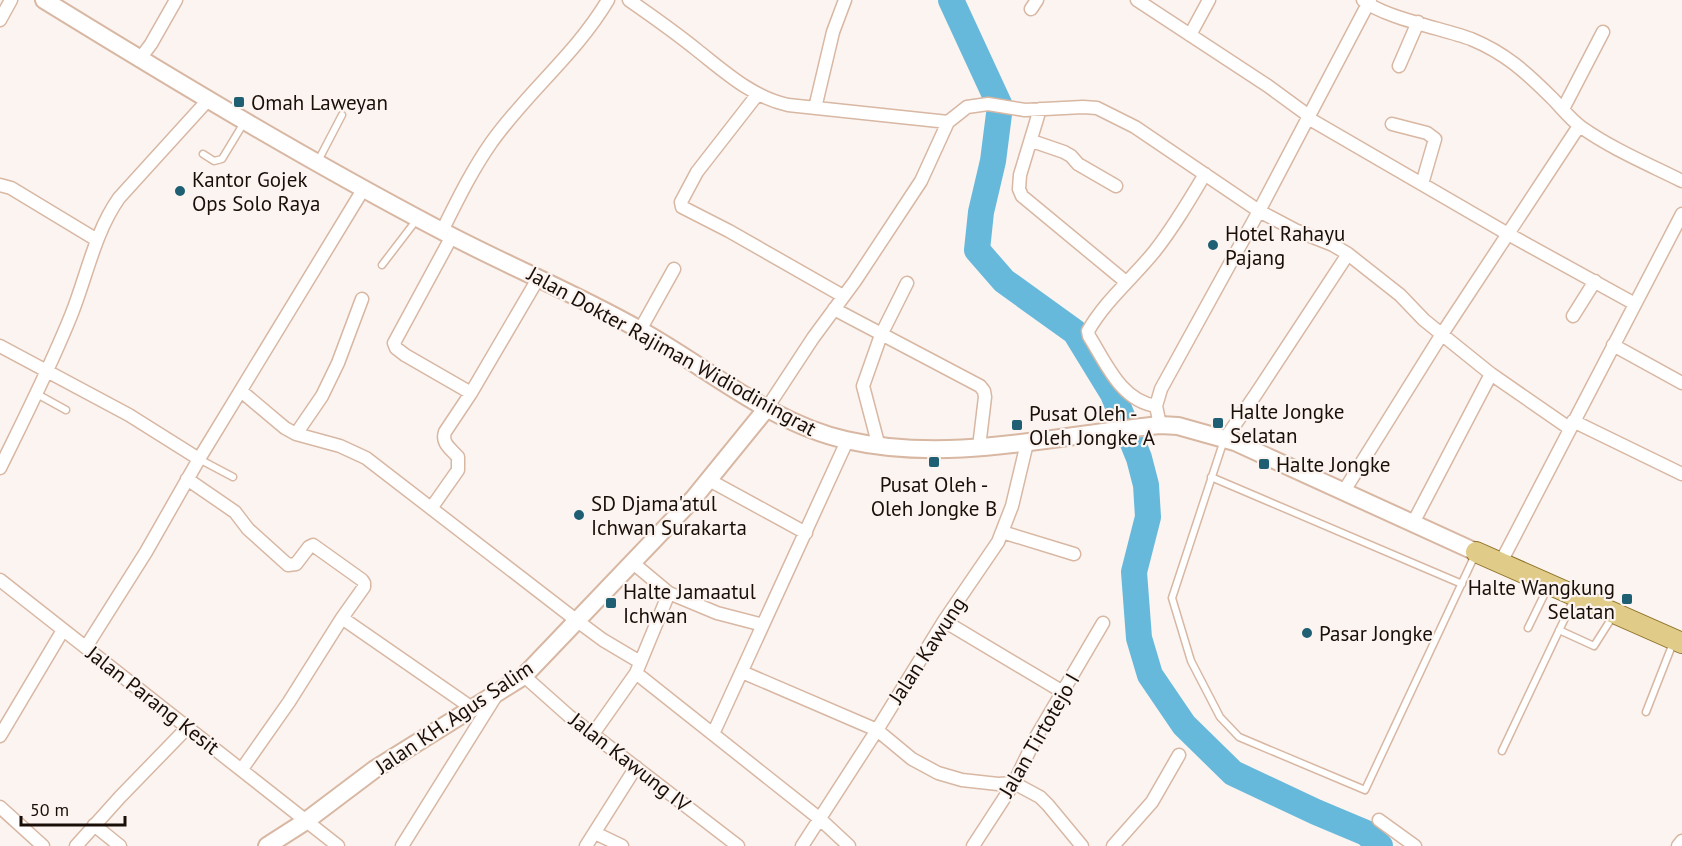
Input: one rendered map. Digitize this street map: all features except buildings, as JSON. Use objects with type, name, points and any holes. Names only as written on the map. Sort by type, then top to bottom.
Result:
[{"type":"main road","name":"Jalan Dokter Rajiman Widiodiningrat","points":[[56,3],[139,60],[245,121],[418,218],[539,277],[640,330],[766,408],[815,431],[847,441],[879,447],[932,450],[1026,443],[1153,426],[1178,426],[1225,439],[1678,641]]},
{"type":"main road","name":"Jalan KH. Agus Salim","points":[[267,846],[306,821],[375,769],[524,676],[709,480],[766,408]]},
{"type":"street","points":[[0,20],[11,0]]},
{"type":"street","points":[[139,60],[151,44],[176,0]]},
{"type":"street","points":[[471,393],[405,355],[396,348],[394,343],[447,233],[468,179],[492,142],[596,21],[608,0]]},
{"type":"street","points":[[629,0],[758,95],[773,102],[948,122]]},
{"type":"street","points":[[815,108],[833,33],[845,0]]},
{"type":"street","points":[[1190,35],[1209,0]]},
{"type":"street","points":[[1141,1],[1309,117],[1508,234],[1635,304]]},
{"type":"street","points":[[1153,426],[1161,389],[1309,117],[1367,1],[1418,22],[1470,39],[1508,58],[1524,70],[1579,126],[1682,181]]},
{"type":"street","points":[[1399,66],[1418,22]]},
{"type":"street","points":[[1563,109],[1603,32]]},
{"type":"street","points":[[758,95],[697,172],[681,202],[682,207],[843,296]]},
{"type":"street","points":[[0,468],[48,371],[73,311],[106,219],[118,198],[208,100]]},
{"type":"street","points":[[766,408],[921,181],[948,122],[967,107],[988,104],[1024,110],[1097,108],[1135,127],[1259,211],[1348,254],[1491,374],[1571,424],[1682,474]]},
{"type":"street","points":[[1040,109],[1020,175],[1019,189],[1022,196],[1125,282]]},
{"type":"street","points":[[1392,124],[1435,139],[1422,184]]},
{"type":"street","points":[[1344,491],[1442,334],[1579,126]]},
{"type":"street","points":[[1032,141],[1064,152],[1078,164],[1116,186]]},
{"type":"street","points":[[1156,406],[1145,405],[1131,397],[1089,336],[1089,328],[1125,282],[1176,224],[1205,174]]},
{"type":"street","points":[[0,185],[11,188],[97,240]]},
{"type":"street","points":[[86,647],[146,552],[187,479],[364,188]]},
{"type":"street","points":[[1501,562],[1682,214]]},
{"type":"street","points":[[1225,439],[1348,254]]},
{"type":"street","points":[[640,330],[674,268]]},
{"type":"street","points":[[432,507],[458,470],[458,457],[443,438],[445,432],[471,393],[539,277]]},
{"type":"street","points":[[1573,316],[1595,281]]},
{"type":"street","points":[[879,447],[863,386],[881,335],[907,283]]},
{"type":"street","points":[[296,434],[326,389],[362,299]]},
{"type":"street","points":[[834,309],[980,386],[984,391],[979,447]]},
{"type":"street","points":[[1613,345],[1682,383]]},
{"type":"street","points":[[0,346],[129,415],[199,459]]},
{"type":"street","points":[[1413,523],[1491,374]]},
{"type":"street","points":[[241,391],[285,428],[296,434],[340,446],[366,458],[432,507],[480,547],[638,668],[712,734],[820,819],[849,846]]},
{"type":"street","points":[[712,734],[847,441]]},
{"type":"street","name":"Jalan Kawung","points":[[802,846],[944,621],[992,551],[1012,506],[1026,443]]},
{"type":"street","points":[[187,479],[235,512],[248,529],[288,565],[296,564],[313,545],[362,580],[364,587],[242,769]]},
{"type":"street","points":[[709,480],[806,533]]},
{"type":"street","points":[[1002,532],[1074,554]]},
{"type":"street","points":[[633,563],[669,593],[717,613],[763,625]]},
{"type":"street","name":"Jalan Parang Kesit","points":[[0,580],[338,846]]},
{"type":"street","points":[[593,734],[638,668],[669,593]]},
{"type":"street","points":[[342,618],[472,708]]},
{"type":"street","points":[[944,621],[1063,692]]},
{"type":"street","name":"Jalan Tirtotejo I","points":[[973,846],[1014,783],[1036,737],[1103,623]]},
{"type":"street","points":[[0,736],[63,630]]},
{"type":"street","points":[[742,672],[877,730],[912,759],[938,773],[962,780],[998,784],[1014,783],[1040,797],[1082,846]]},
{"type":"street","name":"Jalan Kawung IV","points":[[524,676],[593,734],[738,846]]},
{"type":"street","points":[[402,846],[499,691]]},
{"type":"street","points":[[76,846],[187,728]]},
{"type":"street","points":[[1113,846],[1152,802],[1179,755]]},
{"type":"street","points":[[586,846],[636,767]]},
{"type":"street","points":[[0,807],[43,846]]},
{"type":"street","points":[[1379,820],[1414,846]]},
{"type":"street","points":[[94,825],[120,846]]},
{"type":"street","points":[[595,833],[622,846]]},
{"type":"street","points":[[1678,846],[1682,841]]},
{"type":"lane","points":[[318,161],[342,115]]},
{"type":"lane","points":[[203,154],[214,161],[222,159],[245,121]]},
{"type":"lane","points":[[382,265],[418,218]]},
{"type":"lane","points":[[37,394],[66,410]]},
{"type":"lane","points":[[1225,439],[1172,598],[1191,661],[1220,717],[1239,737],[1365,790],[1476,552]]},
{"type":"lane","points":[[199,459],[233,477]]},
{"type":"lane","points":[[1211,477],[1462,584]]},
{"type":"lane","points":[[1528,628],[1549,584]]},
{"type":"lane","points":[[1502,751],[1576,596]]},
{"type":"lane","points":[[1558,630],[1594,646],[1615,612]]},
{"type":"lane","points":[[1646,712],[1678,641]]},
{"type":"waterway","points":[[951,0],[1000,106],[993,161],[981,212],[977,250],[1004,281],[1075,332],[1113,394],[1139,458],[1146,485],[1148,517],[1134,572],[1139,638],[1150,675],[1184,725],[1233,773],[1366,833],[1380,846]]},
{"type":"place","name":"Omah Laweyan","points":[[239,102]]},
{"type":"place","name":"Kantor Gojek Ops Solo Raya","points":[[180,191]]},
{"type":"place","name":"Hotel Rahayu Pajang","points":[[1213,245]]},
{"type":"place","name":"Halte Jongke Selatan","points":[[1218,423]]},
{"type":"place","name":"Pusat Oleh - Oleh Jongke A","points":[[1017,425]]},
{"type":"place","name":"Pusat Oleh - Oleh Jongke B","points":[[934,462]]},
{"type":"place","name":"Halte Jongke","points":[[1264,464]]},
{"type":"place","name":"SD Djama'atul Ichwan Surakarta","points":[[579,515]]},
{"type":"place","name":"Halte Wangkung Selatan","points":[[1627,599]]},
{"type":"place","name":"Halte Jamaatul Ichwan","points":[[611,603]]},
{"type":"place","name":"Pasar Jongke","points":[[1307,633]]}]
